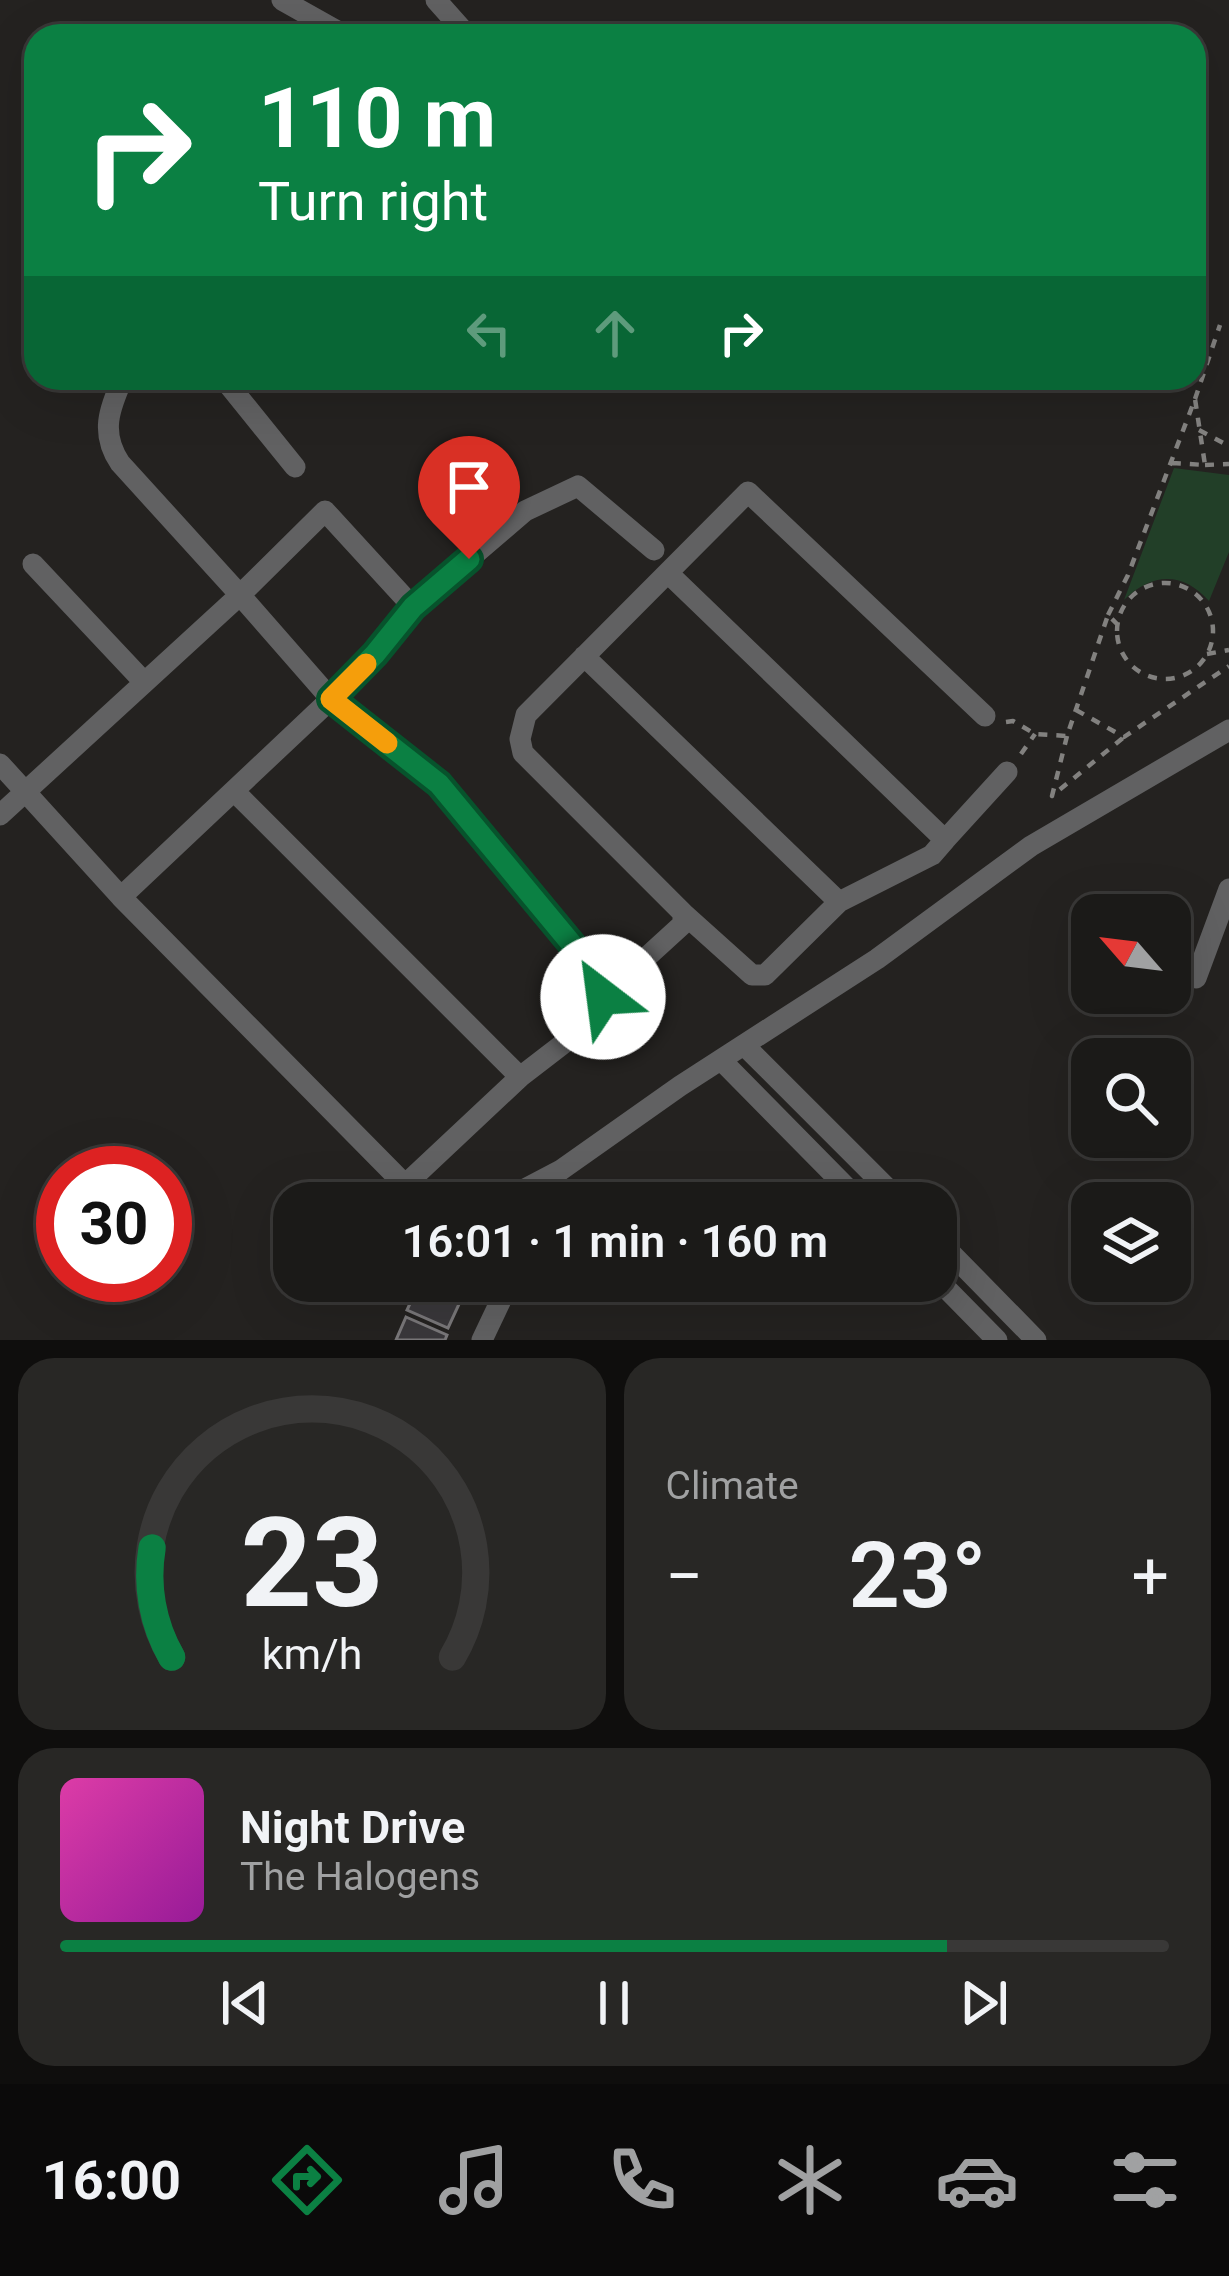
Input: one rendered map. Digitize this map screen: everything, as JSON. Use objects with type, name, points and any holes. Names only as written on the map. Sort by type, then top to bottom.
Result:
[{"type":"street","points":[[282,0],[325,24]]},
{"type":"street","points":[[436,0],[458,24]]},
{"type":"street","points":[[119,390],[107,421],[107,444],[331,699],[439,784],[594,971],[603,997]]},
{"type":"street","points":[[233,390],[295,467]]},
{"type":"street","points":[[121,897],[331,699],[413,607],[525,511],[578,486],[654,550]]},
{"type":"street","points":[[985,716],[748,491],[526,715],[520,739],[523,753],[752,975],[765,975],[838,902],[932,855],[1007,772]]},
{"type":"street","points":[[0,815],[325,511],[413,607]]},
{"type":"street","points":[[33,564],[144,682]]},
{"type":"street","points":[[668,573],[945,840]]},
{"type":"street","points":[[584,656],[838,902]]},
{"type":"street","points":[[538,1182],[877,959],[1031,846],[1229,730]]},
{"type":"street","points":[[0,764],[121,897],[404,1182]]},
{"type":"street","points":[[234,791],[520,1077]]},
{"type":"street","points":[[1196,978],[1229,889]]},
{"type":"street","points":[[408,1182],[520,1077],[572,1037],[603,997],[683,924],[683,913]]},
{"type":"street","points":[[744,1045],[881,1182]]},
{"type":"street","points":[[721,1060],[842,1182]]},
{"type":"street","points":[[874,1182],[877,1178]]},
{"type":"street","points":[[957,1259],[1036,1340]]},
{"type":"street","points":[[957,1299],[997,1340]]},
{"type":"street","points":[[482,1340],[500,1302]]},
{"type":"path","points":[[1206,366],[1220,325]]},
{"type":"path","points":[[1198,390],[1108,615],[1052,796],[1124,736],[1229,666]]},
{"type":"path","points":[[1195,399],[1205,465]]},
{"type":"path","points":[[1199,430],[1229,446]]},
{"type":"path","points":[[1172,463],[1229,464]]},
{"type":"path","points":[[1173,583],[1200,597],[1213,624],[1208,654],[1177,677],[1150,676],[1129,662],[1118,625],[1131,597],[1143,588],[1173,583]]},
{"type":"path","points":[[1108,615],[1118,625]]},
{"type":"path","points":[[1208,654],[1229,650]]},
{"type":"path","points":[[1076,710],[1124,736]]},
{"type":"path","points":[[985,716],[995,724],[1013,721],[1035,734],[1067,736]]},
{"type":"green space","points":[[1174,468],[1229,475],[1229,552],[1209,601],[1188,584],[1167,579],[1145,585],[1124,600]]},
{"type":"building","points":[[411,1302],[460,1302],[448,1328],[407,1310]]},
{"type":"building","points":[[406,1317],[447,1335],[445,1340],[396,1340]]},
{"type":"slow traffic","points":[[366,664],[331,699],[387,743]]},
{"type":"route","points":[[469,559],[413,607],[331,699],[439,784],[594,971],[603,997]]}]
